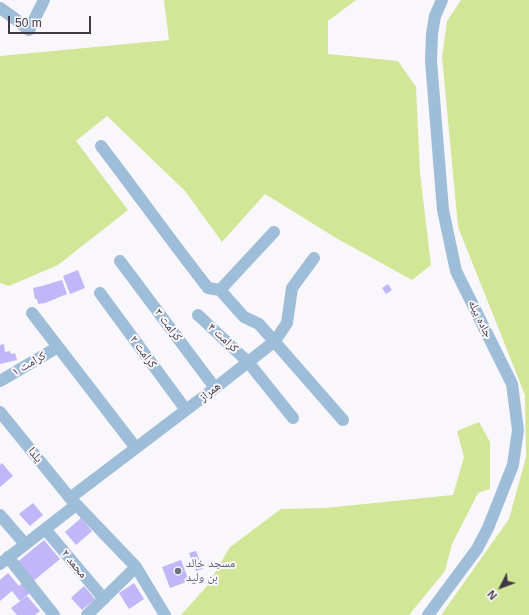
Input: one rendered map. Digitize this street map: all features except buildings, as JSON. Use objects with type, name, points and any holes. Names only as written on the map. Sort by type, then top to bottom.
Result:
[{"type":"street","points":[[0,8],[29,30],[44,0]]},
{"type":"street","name":"جاده بیله","points":[[428,615],[477,549],[488,528],[513,465],[518,430],[512,384],[456,271],[443,210],[431,61],[434,16],[442,0]]},
{"type":"street","points":[[101,146],[145,204],[169,239],[208,288],[220,290],[244,317],[259,324],[344,420]]},
{"type":"street","points":[[220,290],[274,232]]},
{"type":"street","name":"همراز","points":[[4,560],[45,529],[73,502],[136,448],[274,341],[287,323],[292,288],[314,258]]},
{"type":"street","name":"کرامت ۳","points":[[120,261],[215,388]]},
{"type":"street","name":"کرامت ۲","points":[[100,293],[186,410]]},
{"type":"street","points":[[32,313],[136,448]]},
{"type":"street","name":"کرامت ۴","points":[[198,315],[248,362],[293,418]]},
{"type":"street","name":"کرامت ۱","points":[[0,380],[58,347]]},
{"type":"street","name":"یلدا","points":[[2,420],[73,502],[136,567],[164,615]]},
{"type":"street","points":[[0,515],[25,544]]},
{"type":"street","name":"محمد ۲","points":[[45,529],[104,599]]},
{"type":"street","points":[[4,560],[54,615]]},
{"type":"street","points":[[87,615],[136,567]]},
{"type":"green space","points":[[164,0],[356,0],[328,21],[328,54],[398,61],[416,87],[420,173],[431,265],[412,280],[336,238],[265,194],[222,242],[185,191],[107,116],[76,141],[128,210],[58,265],[9,286],[0,283],[0,56],[169,40]]},
{"type":"green space","points":[[461,0],[529,0],[529,615],[441,615],[509,519],[526,457],[525,395],[458,227],[442,57],[447,21]]},
{"type":"green space","points":[[479,422],[490,442],[490,489],[478,493],[452,544],[445,571],[409,615],[181,615],[207,586],[230,547],[281,509],[325,508],[453,495],[464,457],[457,431]]},
{"type":"place","name":"مسجد خالد بن ولید","points":[[178,571]]}]
